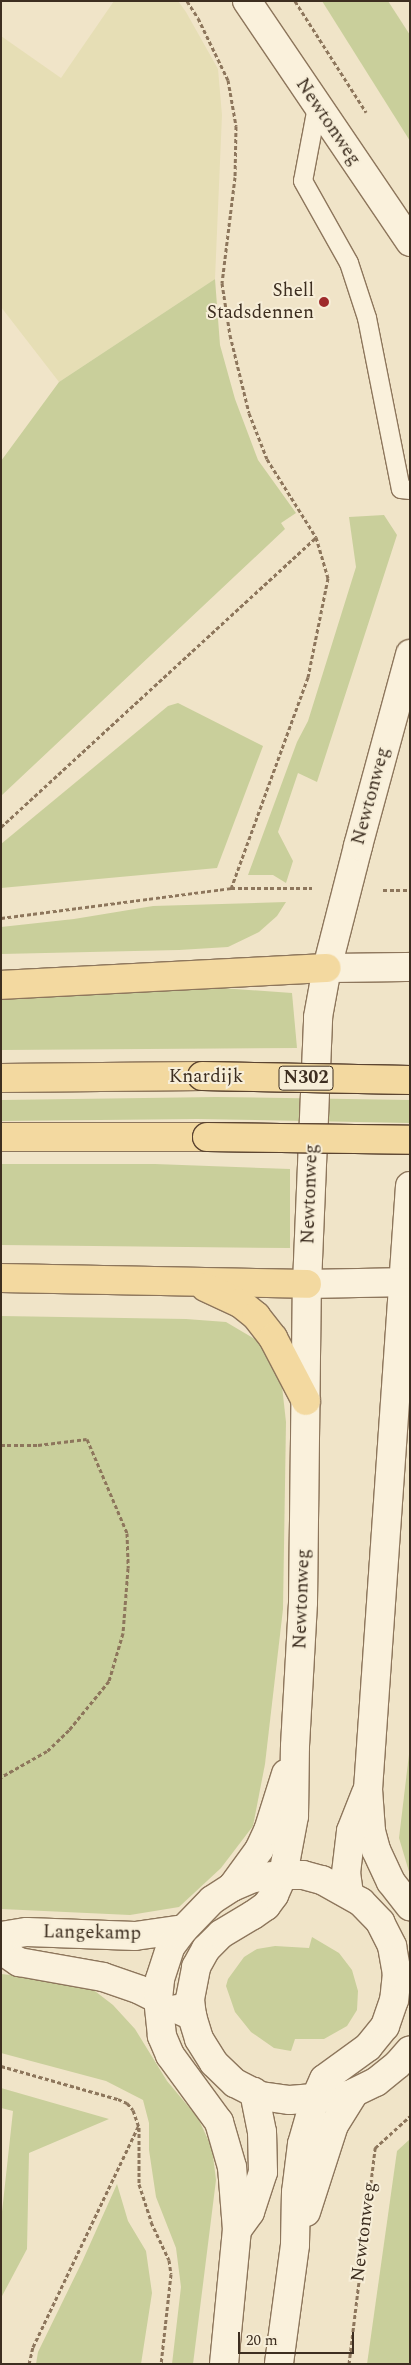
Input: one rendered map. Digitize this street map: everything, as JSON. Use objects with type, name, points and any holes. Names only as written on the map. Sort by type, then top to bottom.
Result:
[{"type":"main road","name":"Newtonweg","points":[[247,1],[316,107],[410,242]]},
{"type":"main road","name":"Newtonweg","points":[[354,2093],[316,2099],[290,2100],[254,2092],[235,2083],[214,2063],[199,2038],[192,2016],[192,1985],[196,1967],[206,1949],[221,1934],[266,1906],[274,1895],[283,1875],[294,1816],[295,1746],[303,1602],[307,1284],[318,1017],[327,968],[410,654]]},
{"type":"main road","points":[[1,985],[327,968],[410,968]]},
{"type":"main road","name":"Knardijk","points":[[1,1078],[202,1076],[410,1080]]},
{"type":"main road","points":[[1,1137],[207,1137],[410,1140]]},
{"type":"main road","points":[[410,1186],[406,1282],[368,1789],[371,1831],[376,1850],[392,1882],[410,1906]]},
{"type":"main road","points":[[1,1278],[197,1283],[307,1284],[406,1282]]},
{"type":"main road","points":[[197,1283],[240,1303],[256,1316],[273,1338],[306,1401]]},
{"type":"main road","name":"Newtonweg","points":[[232,1887],[258,1850],[268,1831],[295,1746]]},
{"type":"main road","points":[[349,1894],[347,1866],[351,1830],[357,1809],[368,1789]]},
{"type":"main road","points":[[224,2364],[237,2230],[232,2167],[219,2122],[170,2055],[162,2036],[158,1999],[164,1962],[171,1946],[184,1928],[212,1900],[232,1887],[253,1878],[303,1875],[322,1880],[361,1902],[380,1922],[392,1946],[403,1978],[385,2026],[368,2047],[324,2078],[316,2099],[302,2144],[296,2192],[295,2245],[279,2364]]},
{"type":"main road","name":"Langekamp","points":[[1,1936],[27,1932],[135,1936],[184,1928]]},
{"type":"main road","name":"Langekamp","points":[[1,1950],[19,1962],[103,1977],[158,1999],[192,2016]]},
{"type":"main road","points":[[295,2245],[334,2124],[354,2093],[376,2082],[398,2064],[410,2050]]},
{"type":"main road","points":[[237,2230],[250,2212],[263,2172],[262,2132],[254,2092]]},
{"type":"lane","points":[[316,107],[303,181],[349,263],[368,318],[401,489],[410,490]]},
{"type":"path","points":[[1,918],[231,888],[308,677],[328,578],[316,538],[266,459],[249,413],[230,335],[222,283],[235,177],[236,126],[228,80],[198,18],[187,1]]},
{"type":"path","name":"Newtonweg","points":[[295,1],[371,120]]},
{"type":"path","points":[[1,827],[316,538]]},
{"type":"path","points":[[1,1445],[38,1445],[87,1439],[127,1533],[128,1568],[122,1634],[109,1681],[69,1730],[47,1751],[1,1777]]},
{"type":"path","points":[[1,2066],[118,2099],[127,2103],[133,2110],[139,2127],[139,2184],[151,2222],[168,2260],[171,2274],[161,2364]]},
{"type":"path","name":"Newtonweg","points":[[349,2364],[375,2148],[410,2116]]},
{"type":"path","points":[[29,2364],[33,2347],[139,2127]]},
{"type":"shaded area","points":[[114,1],[178,1],[218,69],[222,115],[215,279],[59,382],[1,307],[1,36],[61,78]]},
{"type":"green space","points":[[322,1],[388,1],[410,35],[410,141]]},
{"type":"green space","points":[[215,279],[220,345],[235,399],[258,460],[296,513],[281,523],[285,529],[1,796],[1,461],[59,382]]},
{"type":"green space","points":[[384,515],[397,535],[317,782],[298,773],[278,832],[293,861],[286,883],[273,875],[248,875],[297,742],[308,721],[356,567],[349,517]]},
{"type":"green space","points":[[178,703],[263,746],[217,868],[1,888],[1,844],[168,706]]},
{"type":"green space","points":[[286,902],[277,916],[259,932],[228,947],[1,954],[1,927],[74,919],[153,906]]},
{"type":"green space","points":[[206,987],[292,993],[297,1048],[1,1050],[1,993]]},
{"type":"green space","points":[[216,1097],[410,1100],[410,1123],[197,1119],[1,1121],[1,1100]]},
{"type":"green space","points":[[1,1164],[155,1164],[290,1169],[290,1248],[1,1245]]},
{"type":"green space","points":[[1,1316],[186,1319],[226,1322],[258,1341],[281,1377],[286,1422],[283,1609],[265,1764],[253,1826],[221,1868],[179,1907],[130,1915],[1,1909]]},
{"type":"green space","points":[[410,1746],[410,1875],[399,1838]]},
{"type":"green space","points":[[312,1937],[339,1953],[352,1970],[358,1991],[357,2010],[347,2026],[324,2039],[295,2039],[291,2051],[274,2048],[251,2032],[235,2012],[226,1986],[228,1979],[244,1957],[257,1949],[275,1946],[309,1948]]},
{"type":"green space","points":[[1,1974],[59,1980],[91,1988],[113,2005],[135,2029],[167,2081],[198,2118],[212,2148],[216,2180],[193,2364],[172,2364],[181,2287],[176,2248],[156,2197],[149,2150],[149,2123],[143,2100],[106,2081],[1,2053]]},
{"type":"green space","points":[[1,2088],[109,2119],[29,2153],[27,2249],[1,2298],[1,2221],[13,2111],[1,2108]]},
{"type":"green space","points":[[410,2139],[410,2364],[367,2364],[397,2151]]},
{"type":"green space","points":[[117,2184],[128,2221],[146,2251],[152,2293],[141,2364],[36,2364],[38,2352],[82,2262]]},
{"type":"place","name":"Shell Stadsdennen","points":[[324,302]]}]
